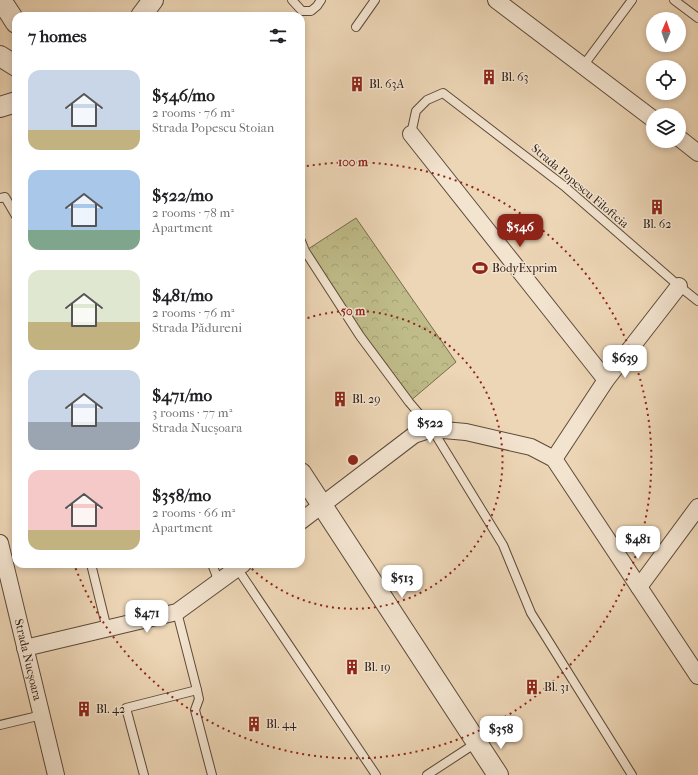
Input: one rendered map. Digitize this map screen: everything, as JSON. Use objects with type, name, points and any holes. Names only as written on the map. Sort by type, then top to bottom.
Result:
[{"type":"street","points":[[1,0],[12,17]]},
{"type":"street","points":[[143,12],[152,0]]},
{"type":"street","points":[[496,0],[646,114]]},
{"type":"street","points":[[0,56],[12,64]]},
{"type":"street","points":[[0,107],[12,103]]},
{"type":"street","points":[[411,134],[606,380]]},
{"type":"street","points":[[686,144],[698,153]]},
{"type":"street","points":[[554,459],[606,380],[679,286]]},
{"type":"street","points":[[305,518],[414,435],[432,429],[466,432],[531,447],[554,459],[698,676]]},
{"type":"street","points":[[305,478],[498,775]]},
{"type":"street","points":[[638,587],[698,507]]},
{"type":"street","name":"Strada Nucșoara","points":[[0,543],[56,775]]},
{"type":"street","points":[[25,648],[177,612],[237,568]]},
{"type":"lane","points":[[292,0],[302,11],[311,11],[321,0]]},
{"type":"lane","points":[[356,27],[375,0]]},
{"type":"lane","points":[[583,66],[632,0]]},
{"type":"lane","points":[[674,0],[698,18]]},
{"type":"lane","name":"Strada Popescu Filofteia","points":[[411,134],[416,111],[427,100],[443,93],[564,186],[698,301]]},
{"type":"lane","points":[[0,198],[5,197],[12,209]]},
{"type":"lane","points":[[305,250],[360,336],[409,402],[432,429],[503,545],[532,613],[632,775]]},
{"type":"lane","points":[[92,568],[107,629]]},
{"type":"lane","points":[[214,568],[219,582]]},
{"type":"lane","points":[[241,568],[376,775]]},
{"type":"lane","points":[[177,612],[198,690],[199,699],[195,710],[212,775]]},
{"type":"lane","points":[[144,775],[126,708],[198,690]]},
{"type":"lane","points":[[0,725],[42,715]]},
{"type":"lane","points":[[427,775],[477,742]]},
{"type":"green space","points":[[356,218],[456,362],[409,402],[305,251]]},
{"type":"place","name":"Bl. 63","points":[[489,77]]},
{"type":"place","name":"Bl. 63A","points":[[357,84]]},
{"type":"place","name":"Bl. 62","points":[[657,207]]},
{"type":"place","name":"BodyExprim","points":[[480,268]]},
{"type":"place","name":"Bl. 29","points":[[340,399]]},
{"type":"place","name":"Bl. 19","points":[[352,667]]},
{"type":"place","name":"Bl. 31","points":[[532,687]]},
{"type":"place","name":"Bl. 42","points":[[84,709]]},
{"type":"place","name":"Bl. 44","points":[[254,724]]}]
